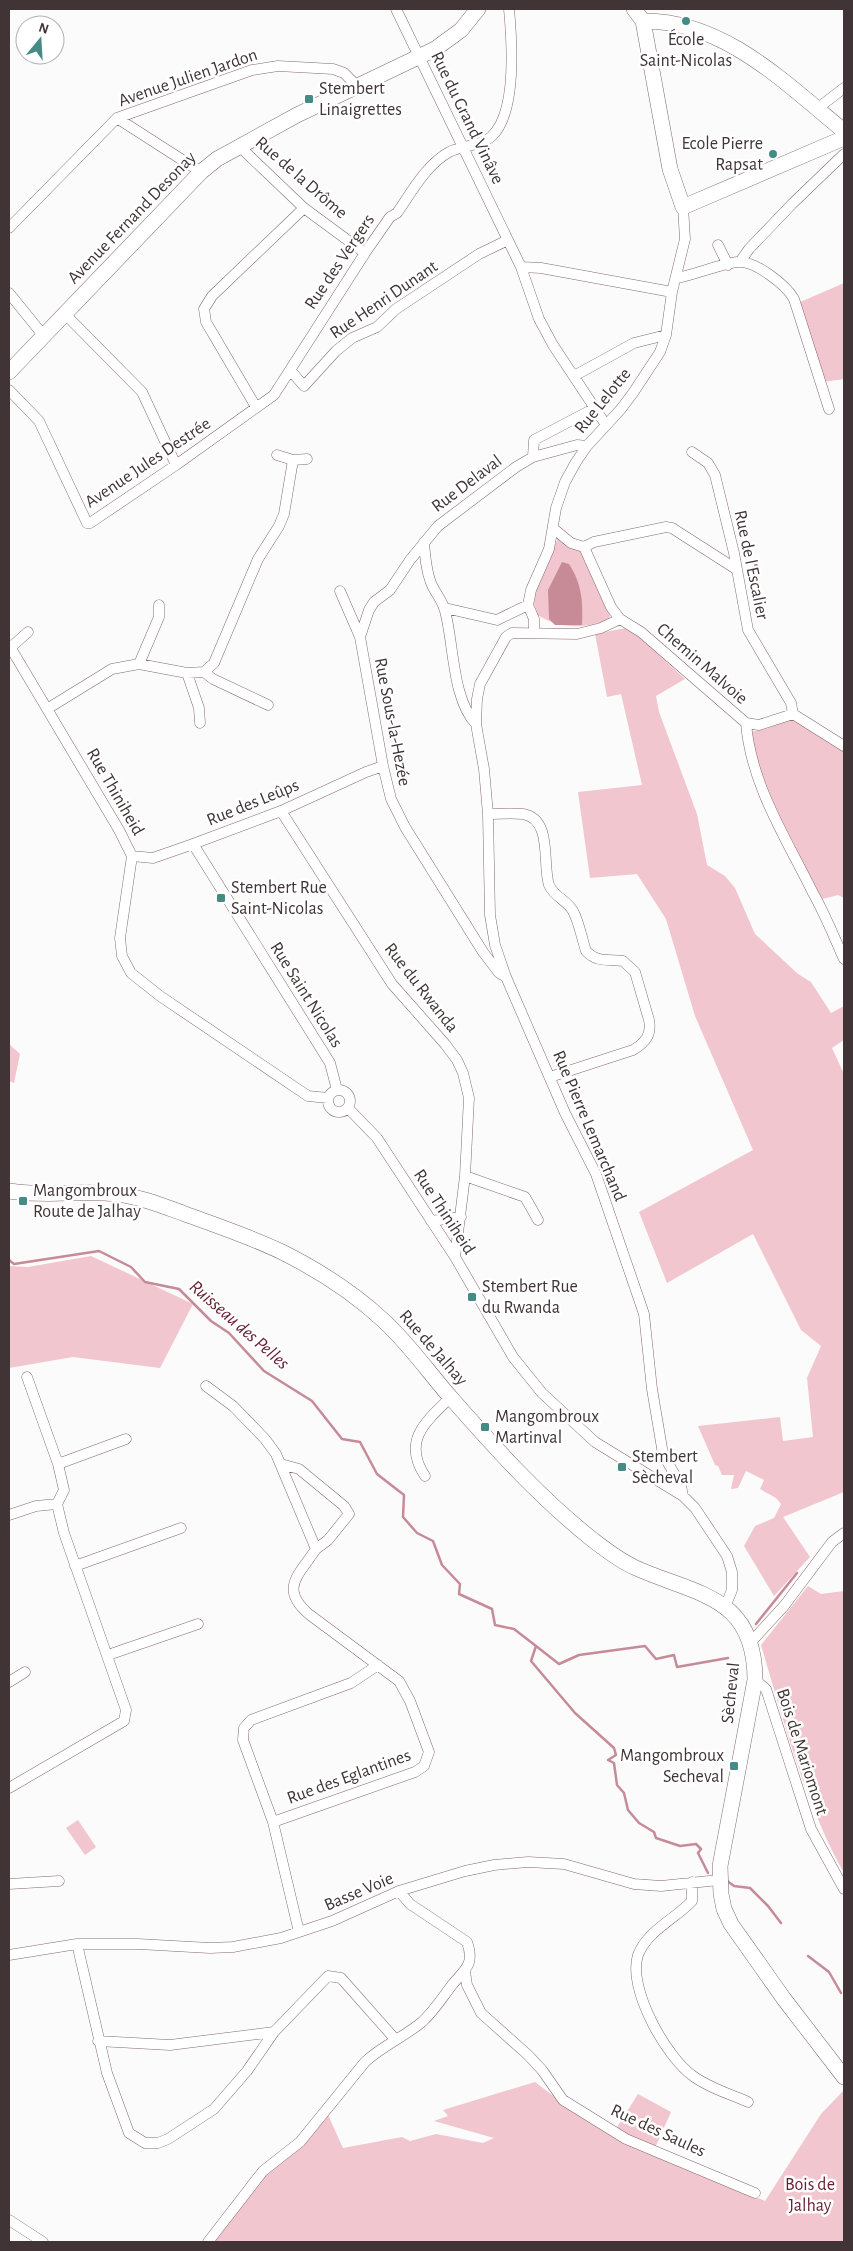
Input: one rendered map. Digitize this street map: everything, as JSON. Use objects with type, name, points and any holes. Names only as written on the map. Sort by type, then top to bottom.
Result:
[{"type":"main road","name":"Avenue Fernand Desonay","points":[[9,372],[201,172],[217,159],[297,115],[419,57],[450,40],[473,17],[478,9]]},
{"type":"main road","points":[[844,131],[785,80],[715,37],[639,15],[670,169],[683,207],[844,138]]},
{"type":"main road","name":"Rue de Jalhay","points":[[9,1191],[109,1194],[142,1198],[242,1234],[282,1252],[324,1276],[384,1320],[405,1341],[451,1398],[532,1486],[605,1549],[634,1567],[706,1594],[725,1607],[741,1623],[750,1643]]},
{"type":"main road","name":"Sècheval","points":[[720,1873],[755,1680],[755,1662],[750,1643]]},
{"type":"main road","points":[[720,1873],[724,1909],[741,1940],[844,2077]]},
{"type":"street","name":"Rue du Grand Vinâve","points":[[396,9],[521,267],[539,320],[552,345],[606,425]]},
{"type":"street","name":"Rue des Vergers","points":[[256,407],[274,395],[390,217],[397,213],[436,162],[450,152],[478,145],[498,129],[506,111],[510,92],[509,9]]},
{"type":"street","name":"Avenue Julien Jardon","points":[[9,228],[117,118],[252,70],[278,66],[332,69],[344,73],[357,86]]},
{"type":"street","points":[[818,108],[844,88]]},
{"type":"street","points":[[117,118],[201,172]]},
{"type":"street","name":"Rue de la Drôme","points":[[239,146],[304,208],[365,253]]},
{"type":"street","points":[[740,262],[749,249],[792,204],[844,154]]},
{"type":"street","name":"Rue Lelotte","points":[[528,605],[532,590],[549,549],[554,529],[556,508],[565,482],[587,446],[633,393],[660,352],[666,335],[672,292],[686,239],[683,207]]},
{"type":"street","points":[[256,407],[206,322],[204,309],[212,296],[304,208]]},
{"type":"street","name":"Rue Henri Dunant","points":[[290,370],[304,386],[336,351],[352,338],[377,327],[396,309],[479,254],[508,240]]},
{"type":"street","points":[[718,245],[728,265]]},
{"type":"street","points":[[677,278],[740,262],[768,274],[789,291],[794,300],[829,409]]},
{"type":"street","points":[[521,267],[541,268],[672,292]]},
{"type":"street","points":[[9,293],[43,335]]},
{"type":"street","points":[[65,314],[142,392],[176,466]]},
{"type":"street","points":[[574,376],[634,343],[666,335]]},
{"type":"street","name":"Avenue Jules Destrée","points":[[9,390],[39,421],[87,523],[90,523],[176,466],[256,407]]},
{"type":"street","points":[[533,457],[534,440],[595,408]]},
{"type":"street","name":"Rue Delaval","points":[[360,637],[369,610],[374,602],[390,590],[424,542],[438,526],[503,476],[533,457],[577,445],[587,446]]},
{"type":"street","name":"Rue de l'Escalier","points":[[692,452],[708,463],[715,475],[734,553],[748,630],[791,703],[793,714]]},
{"type":"street","points":[[277,455],[293,460],[307,459]]},
{"type":"street","points":[[204,672],[219,655],[258,559],[279,526],[284,514],[293,460]]},
{"type":"street","points":[[554,529],[571,543],[584,547],[594,542],[658,528],[672,528],[736,569]]},
{"type":"street","points":[[424,542],[425,561],[431,583],[445,608],[461,696],[469,716],[476,724]]},
{"type":"street","points":[[445,608],[497,620],[528,605],[534,619],[534,632],[577,634],[601,628],[620,618],[611,607],[584,547]]},
{"type":"street","name":"Rue Sous-la-Hezée","points":[[340,591],[360,637],[383,766],[391,799],[405,827],[483,952],[499,973],[506,977]]},
{"type":"street","points":[[138,664],[159,617],[159,605]]},
{"type":"street","name":"Chemin Malvoie","points":[[620,618],[641,632],[746,723],[759,725],[793,714]]},
{"type":"street","points":[[9,647],[28,632]]},
{"type":"street","name":"Rue Pierre Lemarchand","points":[[534,632],[512,633],[506,637],[480,684],[476,724],[484,769],[488,814],[490,915],[495,945],[506,977],[550,1077],[596,1174],[644,1314],[660,1437],[664,1454],[681,1486],[683,1496],[695,1508],[727,1556],[732,1572],[732,1590],[725,1607]]},
{"type":"street","name":"Rue Thiniheid","points":[[9,647],[119,830],[132,856],[120,938],[122,956],[131,973],[160,996],[308,1096],[328,1098],[328,1106],[334,1111],[341,1112],[348,1108],[350,1101],[348,1094],[337,1090]]},
{"type":"street","points":[[47,709],[112,670],[138,664],[187,673],[204,672],[268,704]]},
{"type":"street","points":[[187,673],[199,708],[200,723]]},
{"type":"street","points":[[793,714],[844,746]]},
{"type":"street","points":[[746,723],[748,748],[755,772],[785,840],[814,894],[844,959]]},
{"type":"street","name":"Rue des Leûps","points":[[132,856],[153,858],[193,844],[280,812],[383,766]]},
{"type":"street","name":"Rue du Rwanda","points":[[280,812],[392,984],[445,1044],[457,1060],[463,1073],[469,1098],[465,1176],[455,1257]]},
{"type":"street","points":[[488,814],[522,814],[532,817],[537,821],[542,830],[549,884],[554,895],[572,910],[586,951],[590,955],[605,961],[623,961],[635,972],[649,1020],[650,1027],[647,1038],[643,1044],[633,1050],[550,1077]]},
{"type":"street","name":"Rue Saint Nicolas","points":[[193,844],[330,1063],[334,1071],[337,1090]]},
{"type":"street","points":[[328,1098],[337,1090]]},
{"type":"street","name":"Rue Thiniheid","points":[[348,1108],[376,1138],[455,1257],[513,1357],[542,1393],[589,1438],[625,1462],[683,1496]]},
{"type":"street","points":[[465,1176],[524,1197],[538,1220]]},
{"type":"street","points":[[432,1221],[461,1217]]},
{"type":"street","points":[[10,1785],[124,1721],[126,1710],[64,1533],[57,1504],[64,1490],[58,1464],[27,1377]]},
{"type":"street","points":[[206,1386],[233,1406],[265,1439],[281,1464],[316,1549]]},
{"type":"street","points":[[425,1476],[414,1456],[415,1444],[421,1431],[433,1414],[451,1398]]},
{"type":"street","points":[[58,1464],[126,1439]]},
{"type":"street","name":"Rue des Eglantines","points":[[273,1822],[415,1772],[424,1766],[429,1752],[410,1700],[399,1681],[310,1615],[298,1605],[293,1597],[293,1587],[296,1578],[316,1549],[328,1540],[349,1514],[344,1506],[299,1469],[281,1464]]},
{"type":"street","points":[[9,1515],[36,1506],[57,1504]]},
{"type":"street","points":[[75,1566],[181,1528]]},
{"type":"street","points":[[750,1643],[784,1606],[832,1542],[844,1533]]},
{"type":"street","points":[[108,1655],[198,1624]]},
{"type":"street","points":[[299,1932],[273,1822],[243,1740],[244,1728],[251,1720],[352,1683],[378,1665]]},
{"type":"street","points":[[9,1682],[25,1672]]},
{"type":"street","name":"Bois de Mariomont","points":[[755,1680],[766,1689],[811,1830],[844,1889]]},
{"type":"street","name":"Basse Voie","points":[[9,1955],[77,1944],[138,1944],[219,1948],[280,1938],[332,1921],[399,1892],[465,1871],[494,1865],[528,1862],[564,1864],[634,1884],[660,1886],[692,1882],[720,1873]]},
{"type":"street","points":[[9,1884],[59,1881]]},
{"type":"street","points":[[692,1882],[692,1901],[647,1940],[638,1955],[636,1971],[642,2004],[667,2047],[691,2075],[707,2085],[748,2102]]},
{"type":"street","name":"Rue des Saules","points":[[399,1892],[410,1904],[467,1942],[471,1958],[465,1972],[466,1985],[481,2013],[532,2060],[563,2100],[626,2139],[755,2193]]},
{"type":"street","points":[[77,1944],[98,2041],[107,2073],[129,2133],[145,2143],[158,2143],[214,2109],[247,2072],[274,2032],[323,1978],[334,1975],[341,1978],[395,2039]]},
{"type":"street","points":[[208,2242],[263,2171],[300,2142],[365,2062],[375,2053],[422,2022],[465,1972]]},
{"type":"street","points":[[98,2041],[141,2045],[170,2045],[274,2032]]},
{"type":"street","points":[[9,2220],[43,2242]]},
{"type":"green space","points":[[844,283],[844,379],[823,382],[798,303]]},
{"type":"green space","points":[[558,538],[582,552],[610,615],[609,620],[591,625],[573,626],[555,623],[538,615],[534,603],[536,590]]},
{"type":"green space","points":[[626,628],[641,638],[685,679],[656,696],[659,712],[697,814],[707,865],[725,876],[735,888],[755,934],[798,974],[811,982],[831,1013],[844,1006],[844,1040],[832,1048],[844,1074],[844,1492],[783,1517],[810,1557],[774,1596],[744,1546],[755,1526],[774,1518],[781,1504],[776,1498],[760,1489],[764,1480],[746,1471],[738,1488],[731,1489],[734,1475],[722,1475],[718,1466],[715,1465],[698,1426],[780,1417],[783,1441],[813,1437],[807,1378],[821,1346],[801,1330],[753,1234],[667,1283],[639,1212],[753,1150],[695,1016],[666,919],[637,874],[590,878],[578,792],[642,785],[621,694],[607,697],[595,634]]},
{"type":"green space","points":[[793,718],[844,750],[844,898],[838,895],[819,900],[757,772],[750,732],[768,728]]},
{"type":"green space","points":[[9,1044],[20,1054],[14,1083],[9,1081]]},
{"type":"green space","points":[[91,1256],[193,1304],[160,1368],[73,1357],[9,1368],[9,1266],[28,1267]]},
{"type":"green space","points":[[808,1586],[821,1594],[844,1591],[844,1873],[818,1820],[796,1762],[761,1645]]},
{"type":"green space","points":[[78,1820],[96,1847],[85,1855],[66,1828]]},
{"type":"green space","name":"Bois de Jalhay","points":[[535,2082],[588,2122],[626,2144],[765,2201],[821,2114],[844,2090],[844,2242],[213,2242],[266,2174],[328,2115],[343,2148],[402,2137],[410,2141],[436,2134],[483,2143],[494,2138],[434,2121],[448,2116],[443,2110]]},
{"type":"green space","points":[[638,2094],[671,2112],[655,2148],[616,2129]]},
{"type":"shaded area","points":[[562,562],[569,564],[577,579],[582,601],[582,625],[555,625],[549,619],[548,590]]},
{"type":"waterway","name":"Ruisseau des Pelles","points":[[9,1260],[14,1264],[99,1251],[131,1267],[145,1282],[179,1289],[211,1321],[229,1333],[264,1371],[312,1401],[342,1439],[360,1442],[377,1474],[404,1495],[403,1517],[417,1533],[433,1541],[442,1565],[460,1584],[459,1594],[492,1609],[495,1625],[514,1629],[536,1646],[531,1661],[575,1713],[614,1748],[616,1755],[608,1760],[614,1763],[617,1785],[624,1793],[628,1810],[639,1823],[654,1832],[656,1838],[680,1846],[696,1844],[701,1849],[698,1853],[708,1873]]},
{"type":"waterway","points":[[756,1624],[797,1573]]},
{"type":"waterway","points":[[536,1646],[559,1664],[579,1655],[645,1646],[656,1659],[674,1655],[677,1667],[728,1658]]},
{"type":"waterway","name":"Ruisseau des Pelles","points":[[726,1880],[734,1886],[750,1888],[768,1906],[781,1923]]},
{"type":"waterway","name":"Ruisseau des Pelles","points":[[808,1956],[829,1972],[841,1993]]},
{"type":"place","name":"École Saint-Nicolas","points":[[686,21]]},
{"type":"place","name":"Stembert Linaigrettes","points":[[309,99]]},
{"type":"place","name":"Ecole Pierre Rapsat","points":[[773,154]]},
{"type":"place","name":"Stembert Rue Saint-Nicolas","points":[[221,898]]},
{"type":"place","name":"Mangombroux Route de Jalhay","points":[[23,1201]]},
{"type":"place","name":"Stembert Rue du Rwanda","points":[[472,1297]]},
{"type":"place","name":"Mangombroux Martinval","points":[[485,1427]]},
{"type":"place","name":"Stembert Sècheval","points":[[622,1467]]},
{"type":"place","name":"Mangombroux Secheval","points":[[734,1766]]}]
